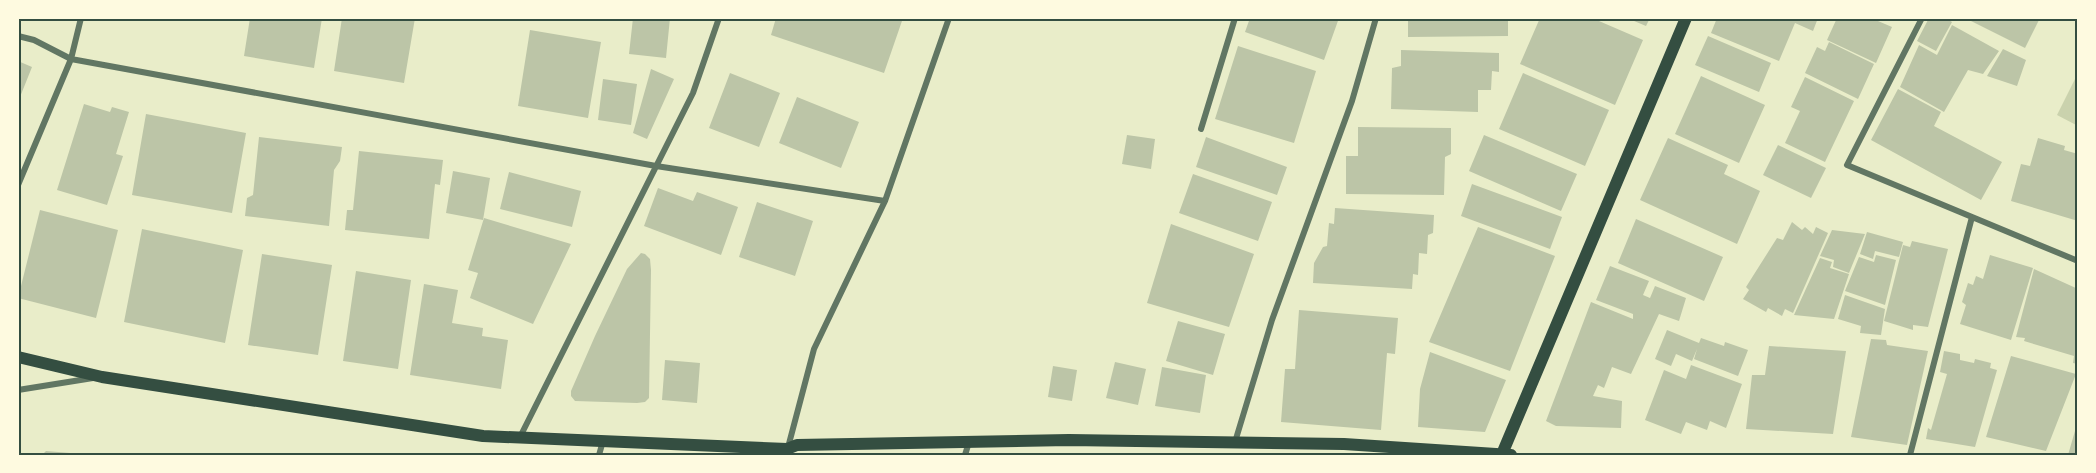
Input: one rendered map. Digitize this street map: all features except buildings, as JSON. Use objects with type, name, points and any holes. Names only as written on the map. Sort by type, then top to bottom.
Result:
[{"type":"main road","points":[[1502,454],[1686,18]]},
{"type":"main road","points":[[18,357],[102,377],[483,436],[787,452],[797,446],[1069,440],[1344,444],[1510,455]]},
{"type":"street","points":[[18,185],[71,59],[81,18]]},
{"type":"street","points":[[520,437],[693,93],[719,18]]},
{"type":"street","points":[[787,452],[814,349],[885,201],[949,18]]},
{"type":"street","points":[[1201,129],[1236,18]]},
{"type":"street","points":[[1235,442],[1272,320],[1352,101],[1376,18]]},
{"type":"street","points":[[1922,18],[1847,165],[2078,261]]},
{"type":"street","points":[[18,36],[34,40],[71,59],[656,166],[885,201]]},
{"type":"street","points":[[1910,455],[1972,217]]},
{"type":"street","points":[[18,390],[102,377]]},
{"type":"street","points":[[600,455],[603,441]]},
{"type":"street","points":[[966,455],[969,442]]},
{"type":"green space","points":[[2078,73],[2078,126],[2057,115]]}]
